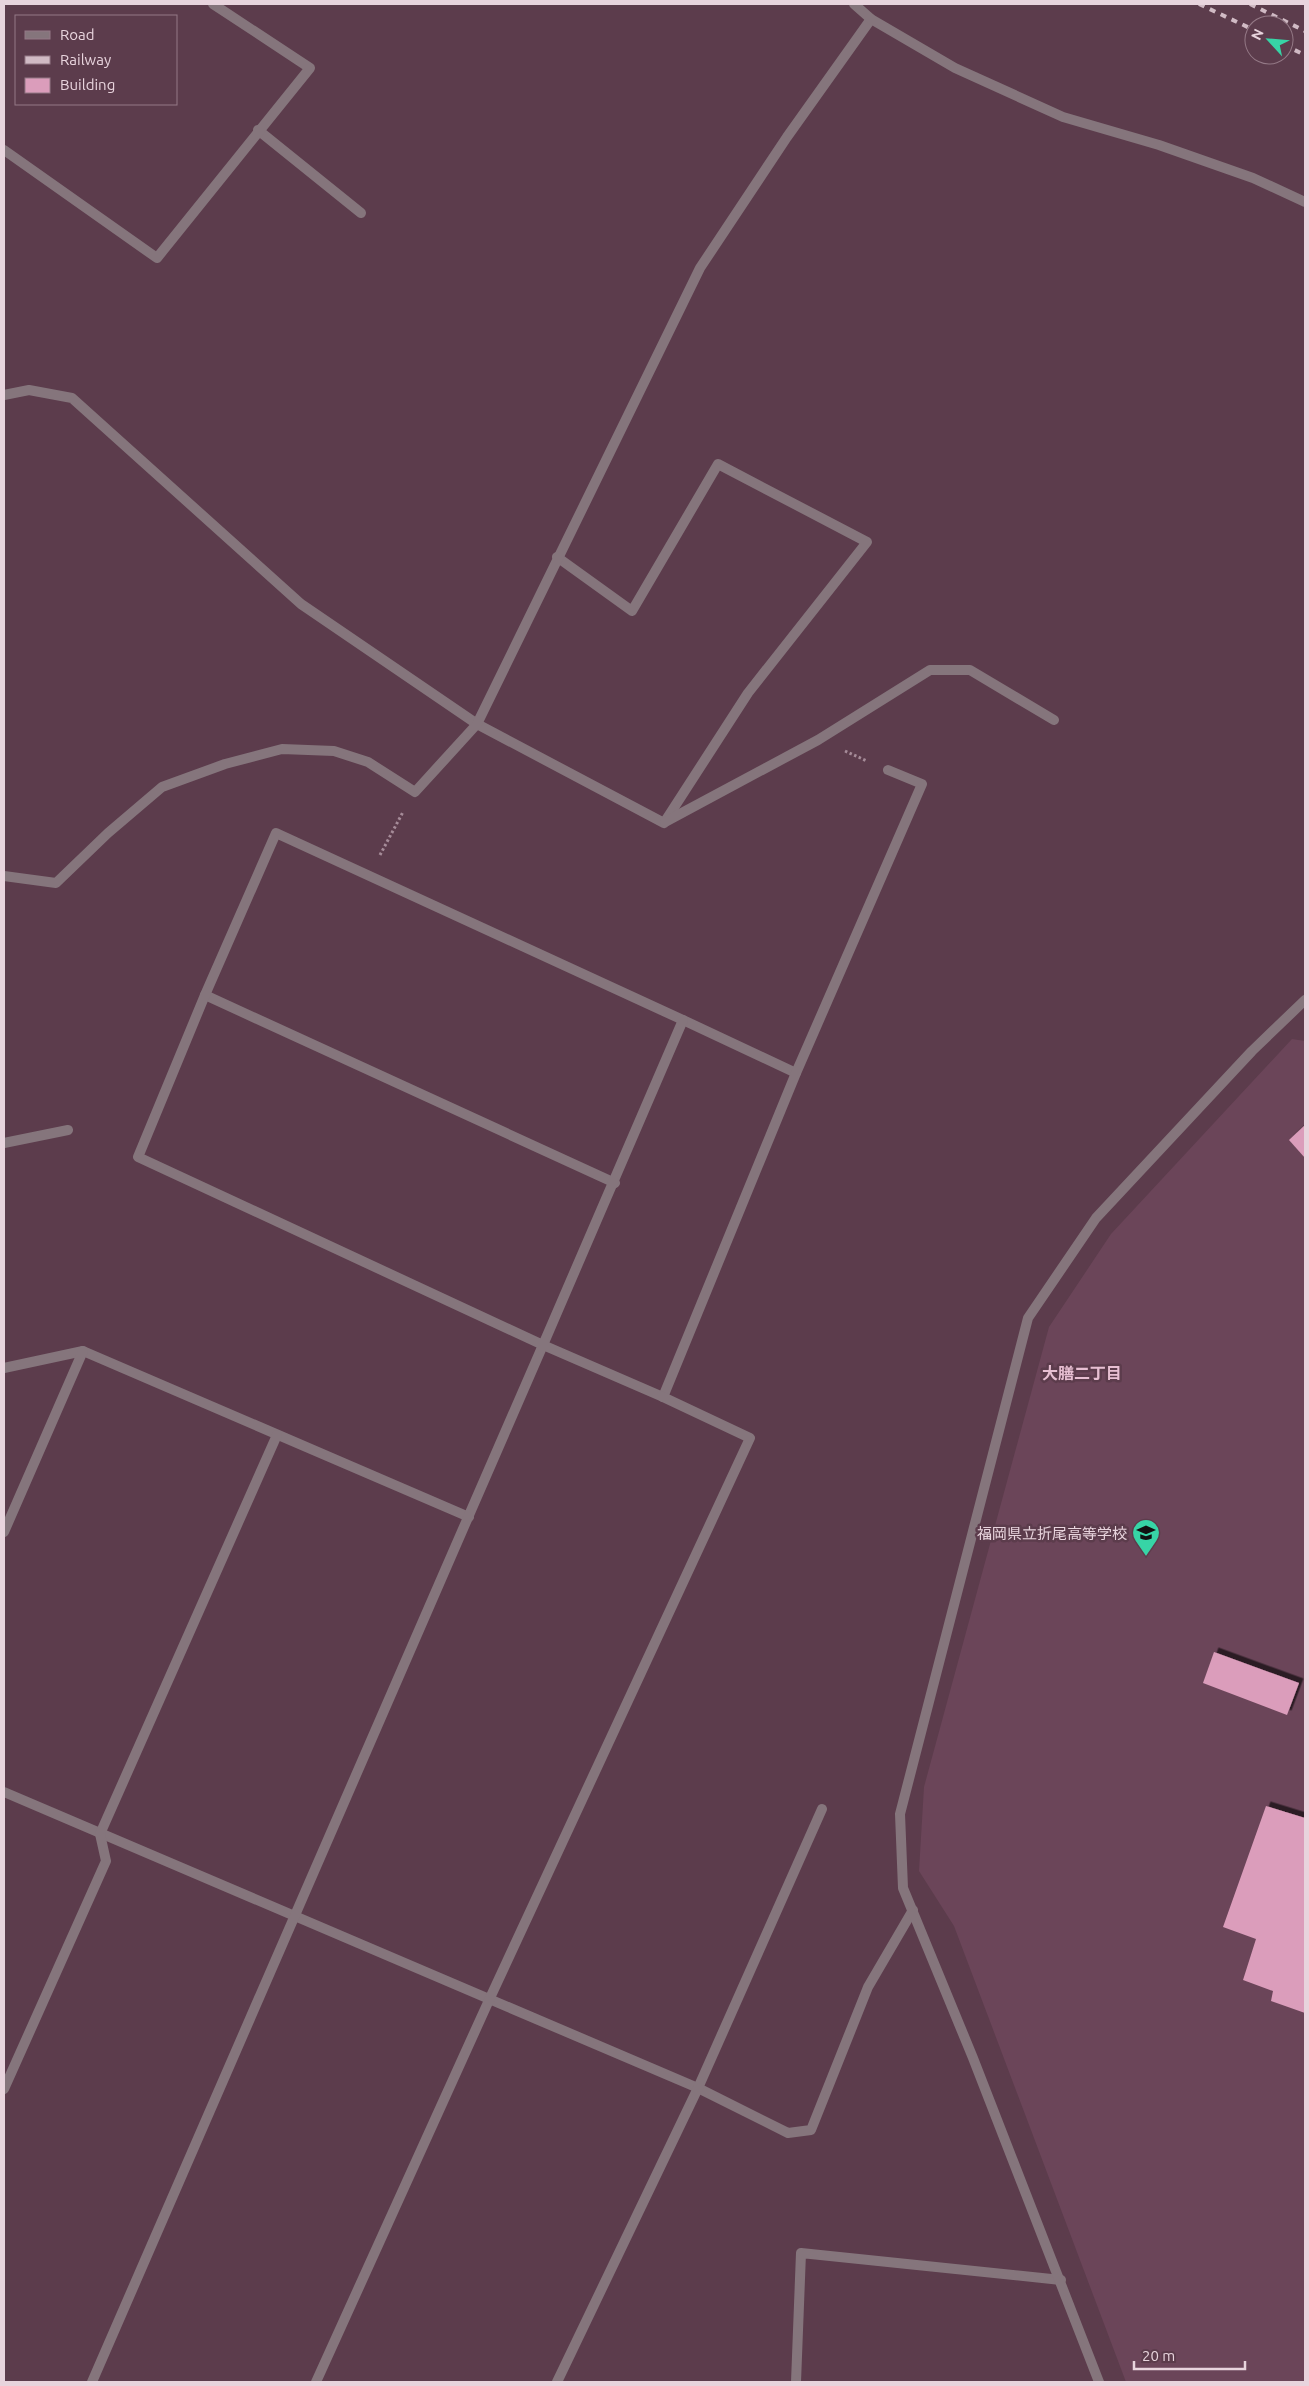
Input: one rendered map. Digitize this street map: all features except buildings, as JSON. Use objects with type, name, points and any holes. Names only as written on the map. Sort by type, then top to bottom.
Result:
[{"type":"street","points":[[4,150],[157,258],[258,130],[310,68],[213,4]]},
{"type":"street","points":[[854,4],[871,19],[955,68],[1062,117],[1159,145],[1253,178],[1305,202]]},
{"type":"street","points":[[4,876],[56,883],[108,833],[162,787],[225,764],[282,749],[334,751],[368,762],[415,792],[477,724],[700,268],[787,137],[871,19]]},
{"type":"street","points":[[258,130],[361,213]]},
{"type":"street","points":[[4,395],[29,390],[72,398],[301,604],[477,724],[664,822]]},
{"type":"street","points":[[557,557],[632,611],[718,464],[868,542],[748,693],[664,822]]},
{"type":"street","points":[[664,822],[818,740],[930,670],[970,670],[1054,720]]},
{"type":"street","points":[[663,1397],[796,1073],[922,784],[888,770]]},
{"type":"street","points":[[316,2382],[490,1998],[750,1438],[663,1397],[543,1346],[138,1157],[205,995],[276,833],[796,1073]]},
{"type":"street","points":[[205,995],[615,1183]]},
{"type":"street","points":[[1099,2382],[1061,2280],[913,1910],[902,1888],[900,1814],[1028,1318],[1096,1218],[1252,1051],[1305,1000]]},
{"type":"street","points":[[92,2382],[615,1183],[683,1020]]},
{"type":"street","points":[[4,1143],[68,1130]]},
{"type":"street","points":[[4,1368],[83,1350],[469,1517]]},
{"type":"street","points":[[4,1532],[83,1350]]},
{"type":"street","points":[[4,2089],[106,1861],[100,1834],[277,1435]]},
{"type":"street","points":[[4,1792],[698,2088],[788,2133],[811,2130],[868,1987],[913,1910]]},
{"type":"street","points":[[557,2382],[698,2088],[822,1809]]},
{"type":"street","points":[[796,2382],[801,2253],[1061,2280]]},
{"type":"path","points":[[818,740],[888,770]]},
{"type":"path","points":[[368,876],[415,792]]},
{"type":"shaded area","name":"福岡県立折尾高等学校","points":[[1292,1039],[1305,1041],[1305,2382],[1126,2382],[954,1926],[919,1871],[924,1787],[1049,1327],[1111,1234]]},
{"type":"railway","points":[[1199,4],[1244,25]]},
{"type":"railway","points":[[1250,4],[1305,31]]},
{"type":"railway","points":[[1294,50],[1305,55]]},
{"type":"place","name":"福岡県立折尾高等学校","points":[[1146,1557]]},
{"type":"district","name":"大膳二丁目","points":[[1082,1373]]}]
